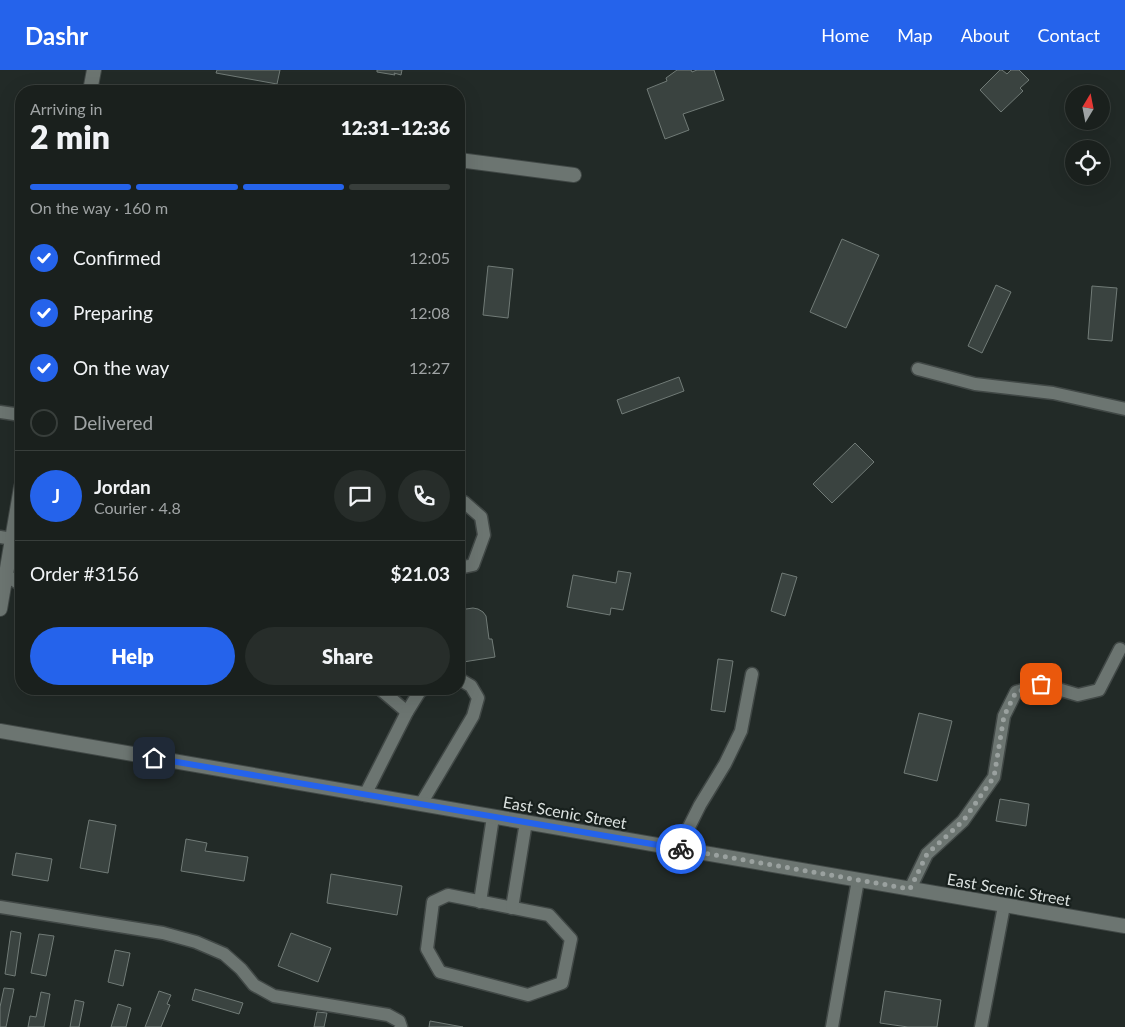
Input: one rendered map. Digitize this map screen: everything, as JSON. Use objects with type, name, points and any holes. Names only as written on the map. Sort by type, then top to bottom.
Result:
[{"type":"street","points":[[91,85],[94,70]]},
{"type":"street","points":[[465,161],[574,175]]},
{"type":"street","points":[[0,609],[6,575],[6,538],[15,507]]},
{"type":"street","name":"East Scenic Street","points":[[0,732],[1125,926]]},
{"type":"lane","points":[[918,370],[975,384],[1053,393],[1125,409]]},
{"type":"lane","points":[[0,412],[15,415]]},
{"type":"lane","points":[[465,503],[481,517],[484,535],[473,565],[465,567]]},
{"type":"lane","points":[[6,575],[15,581]]},
{"type":"lane","points":[[910,889],[927,854],[963,821],[994,777],[1004,716],[1016,692],[1041,684],[1078,696],[1099,690],[1120,650]]},
{"type":"lane","points":[[678,849],[741,731],[752,674]]},
{"type":"lane","points":[[421,804],[473,716],[478,698],[471,686],[465,682]]},
{"type":"lane","points":[[387,695],[407,712]]},
{"type":"lane","points":[[365,795],[418,695]]},
{"type":"lane","points":[[480,902],[493,817]]},
{"type":"lane","points":[[512,908],[526,822]]},
{"type":"lane","points":[[832,1027],[858,880]]},
{"type":"lane","points":[[448,896],[512,908],[549,915],[571,939],[562,983],[528,995],[440,972],[427,949],[433,902],[448,896]]},
{"type":"lane","points":[[981,1027],[1004,906]]},
{"type":"lane","points":[[0,907],[163,933],[196,942],[224,954],[241,968],[254,985],[274,996],[388,1015],[399,1021],[401,1027]]},
{"type":"building","points":[[217,70],[280,70],[277,84],[216,73]]},
{"type":"building","points":[[377,70],[402,70],[401,75],[394,73],[395,75],[377,72]]},
{"type":"building","points":[[677,70],[691,70],[692,72],[697,70],[714,70],[724,100],[683,114],[689,130],[665,139],[647,89],[667,81],[666,78]]},
{"type":"building","points":[[1000,70],[1007,74],[1011,70],[1019,70],[1029,80],[1020,88],[1023,91],[1001,112],[980,90]]},
{"type":"building","points":[[842,239],[879,255],[846,328],[810,312]]},
{"type":"building","points":[[488,266],[513,269],[508,318],[483,315]]},
{"type":"building","points":[[996,285],[1011,292],[982,353],[968,346]]},
{"type":"building","points":[[1092,286],[1117,288],[1112,341],[1088,339]]},
{"type":"building","points":[[679,377],[684,391],[622,414],[617,400]]},
{"type":"building","points":[[855,443],[874,462],[832,503],[813,484]]},
{"type":"building","points":[[618,571],[631,573],[623,610],[611,608],[610,615],[567,607],[573,575],[616,583]]},
{"type":"building","points":[[782,573],[797,577],[785,616],[771,611]]},
{"type":"building","points":[[465,609],[478,609],[486,616],[489,639],[492,639],[495,657],[465,662]]},
{"type":"building","points":[[718,659],[733,661],[725,712],[711,710]]},
{"type":"building","points":[[919,713],[952,721],[937,781],[904,773]]},
{"type":"building","points":[[1000,799],[1029,804],[1026,826],[996,821]]},
{"type":"building","points":[[89,820],[116,825],[108,873],[80,868]]},
{"type":"building","points":[[186,839],[207,843],[205,851],[248,857],[244,881],[181,871]]},
{"type":"building","points":[[16,853],[52,859],[48,881],[12,875]]},
{"type":"building","points":[[331,874],[402,886],[397,915],[327,903]]},
{"type":"building","points":[[11,931],[21,933],[15,976],[5,974]]},
{"type":"building","points":[[291,933],[331,948],[318,982],[278,966]]},
{"type":"building","points":[[39,934],[54,936],[46,976],[31,973]]},
{"type":"building","points":[[115,950],[130,953],[123,986],[108,982]]},
{"type":"building","points":[[4,988],[14,989],[6,1027],[0,1027],[0,1007]]},
{"type":"building","points":[[195,989],[243,1003],[239,1014],[192,1000]]},
{"type":"building","points":[[159,991],[171,995],[167,1004],[170,1005],[161,1027],[145,1027]]},
{"type":"building","points":[[885,991],[941,1000],[937,1027],[908,1027],[880,1023]]},
{"type":"building","points":[[41,992],[50,994],[44,1027],[28,1027],[30,1016],[36,1017]]},
{"type":"building","points":[[75,1000],[84,1002],[79,1027],[70,1027]]},
{"type":"building","points":[[118,1004],[131,1008],[126,1027],[111,1027]]},
{"type":"building","points":[[317,1012],[327,1013],[324,1027],[314,1027]]},
{"type":"building","points":[[430,1021],[463,1027],[429,1027]]},
{"type":"way so far","points":[[681,849],[910,889],[927,854],[963,821],[994,777],[1004,716],[1016,692],[1041,684]]},
{"type":"route","points":[[154,758],[681,849]]}]
